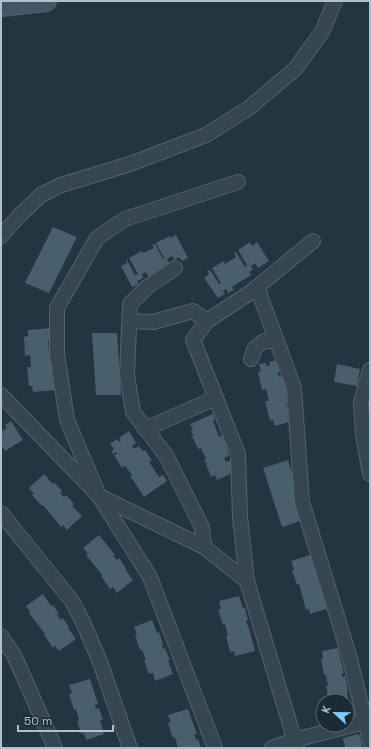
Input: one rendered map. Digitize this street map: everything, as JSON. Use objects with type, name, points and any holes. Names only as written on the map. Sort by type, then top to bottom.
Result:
[{"type":"street","points":[[1,6],[46,1]]},
{"type":"street","points":[[1,236],[41,195],[61,185],[130,164],[206,135],[249,108],[295,69],[322,32],[335,1]]},
{"type":"street","points":[[215,748],[150,577],[99,496],[67,420],[57,354],[57,308],[97,238],[125,219],[238,182]]},
{"type":"street","points":[[295,744],[247,581],[240,517],[238,454],[193,340],[207,321],[257,287],[313,241]]},
{"type":"street","points":[[175,268],[146,287],[130,304],[127,375],[133,412],[167,457],[202,527],[204,547]]},
{"type":"street","points":[[257,287],[294,388],[302,502],[349,654],[370,741]]},
{"type":"street","points":[[130,322],[153,322],[193,311],[207,321]]},
{"type":"street","points":[[251,359],[255,348],[264,341],[277,341]]},
{"type":"street","points":[[370,370],[361,402],[363,434],[370,474]]},
{"type":"street","points":[[1,395],[99,496],[204,547],[247,581]]},
{"type":"street","points":[[145,428],[216,398]]},
{"type":"street","points":[[1,513],[72,601],[83,622],[100,662],[130,748]]},
{"type":"street","points":[[1,636],[14,655],[55,748]]},
{"type":"street","points":[[272,748],[295,744],[365,722]]},
{"type":"building","points":[[53,227],[77,237],[49,293],[25,283]]},
{"type":"building","points":[[176,235],[188,258],[182,261],[179,257],[174,260],[172,256],[167,259],[169,263],[164,266],[165,269],[149,278],[146,272],[142,274],[143,278],[137,281],[139,284],[132,287],[121,266],[127,263],[127,260],[135,275],[138,274],[129,258],[142,251],[143,253],[154,248],[152,245],[155,244],[163,259],[164,258],[156,243],[170,236],[171,238]]},
{"type":"building","points":[[250,242],[252,246],[257,242],[269,261],[258,268],[255,263],[251,266],[253,269],[249,272],[251,275],[232,287],[234,290],[228,293],[226,289],[223,291],[225,294],[218,298],[204,278],[209,274],[207,271],[210,270],[219,284],[221,283],[212,268],[224,261],[225,264],[236,257],[234,253],[236,252],[245,267],[247,265],[238,250]]},
{"type":"building","points":[[51,328],[52,341],[48,341],[49,353],[53,353],[53,383],[56,383],[57,390],[33,392],[32,386],[29,386],[27,367],[31,367],[30,355],[25,356],[24,337],[28,336],[28,330]]},
{"type":"building","points":[[92,333],[117,333],[121,395],[96,395]]},
{"type":"building","points":[[281,359],[282,371],[278,372],[279,377],[287,375],[290,402],[286,403],[287,408],[292,406],[296,420],[275,426],[273,420],[270,421],[265,401],[269,401],[266,389],[262,390],[258,372],[261,371],[259,364],[266,363],[267,366],[270,365],[269,362]]},
{"type":"building","points":[[337,364],[360,369],[357,386],[334,382]]},
{"type":"building","points":[[213,414],[215,420],[213,421],[219,437],[222,436],[228,449],[229,456],[224,458],[226,462],[231,460],[237,471],[217,480],[215,475],[211,477],[201,448],[198,449],[192,436],[194,435],[192,434],[191,431],[193,430],[190,424]]},
{"type":"building","points":[[11,421],[23,440],[5,451],[1,444],[1,432],[7,428],[5,425]]},
{"type":"building","points":[[129,431],[136,443],[132,446],[134,449],[139,446],[143,451],[145,450],[152,460],[149,462],[159,477],[163,475],[167,481],[144,497],[130,476],[132,475],[125,466],[122,468],[114,455],[117,454],[116,452],[113,454],[112,451],[114,449],[110,444],[117,439],[119,442],[121,440],[119,438]]},
{"type":"building","points":[[288,460],[306,519],[282,527],[263,468]]},
{"type":"building","points":[[44,474],[62,491],[60,493],[64,497],[66,495],[74,504],[72,506],[82,516],[67,530],[63,525],[61,527],[43,505],[42,506],[32,495],[34,494],[29,488]]},
{"type":"building","points":[[99,535],[115,555],[113,556],[117,560],[119,558],[133,580],[117,593],[113,587],[110,589],[101,576],[102,575],[86,555],[88,554],[83,548]]},
{"type":"building","points":[[310,555],[314,566],[316,565],[329,608],[310,614],[309,609],[306,610],[299,584],[297,585],[292,570],[294,569],[291,561]]},
{"type":"building","points":[[43,594],[51,606],[53,605],[61,620],[63,618],[76,639],[59,651],[55,646],[53,648],[44,635],[45,634],[29,613],[30,612],[26,606]]},
{"type":"building","points":[[239,596],[243,608],[245,608],[248,620],[246,621],[255,651],[235,656],[234,651],[230,652],[225,624],[223,625],[218,610],[221,609],[219,601]]},
{"type":"building","points":[[152,620],[157,633],[159,632],[163,649],[165,648],[170,660],[168,661],[173,674],[155,681],[153,673],[149,674],[144,661],[146,660],[142,650],[140,650],[135,636],[137,635],[134,627]]},
{"type":"building","points":[[338,648],[344,673],[342,673],[342,677],[345,676],[347,693],[327,693],[326,675],[324,675],[321,659],[323,659],[322,651]]},
{"type":"building","points":[[90,679],[98,704],[95,705],[96,709],[99,708],[103,720],[100,720],[104,734],[86,740],[84,733],[81,734],[77,721],[79,720],[76,709],[74,710],[69,694],[72,693],[69,685]]},
{"type":"building","points":[[188,709],[197,734],[194,734],[196,740],[198,739],[201,748],[178,748],[175,737],[173,738],[168,723],[171,722],[168,715]]},
{"type":"building","points":[[359,734],[363,748],[342,748],[345,747],[343,738]]}]
